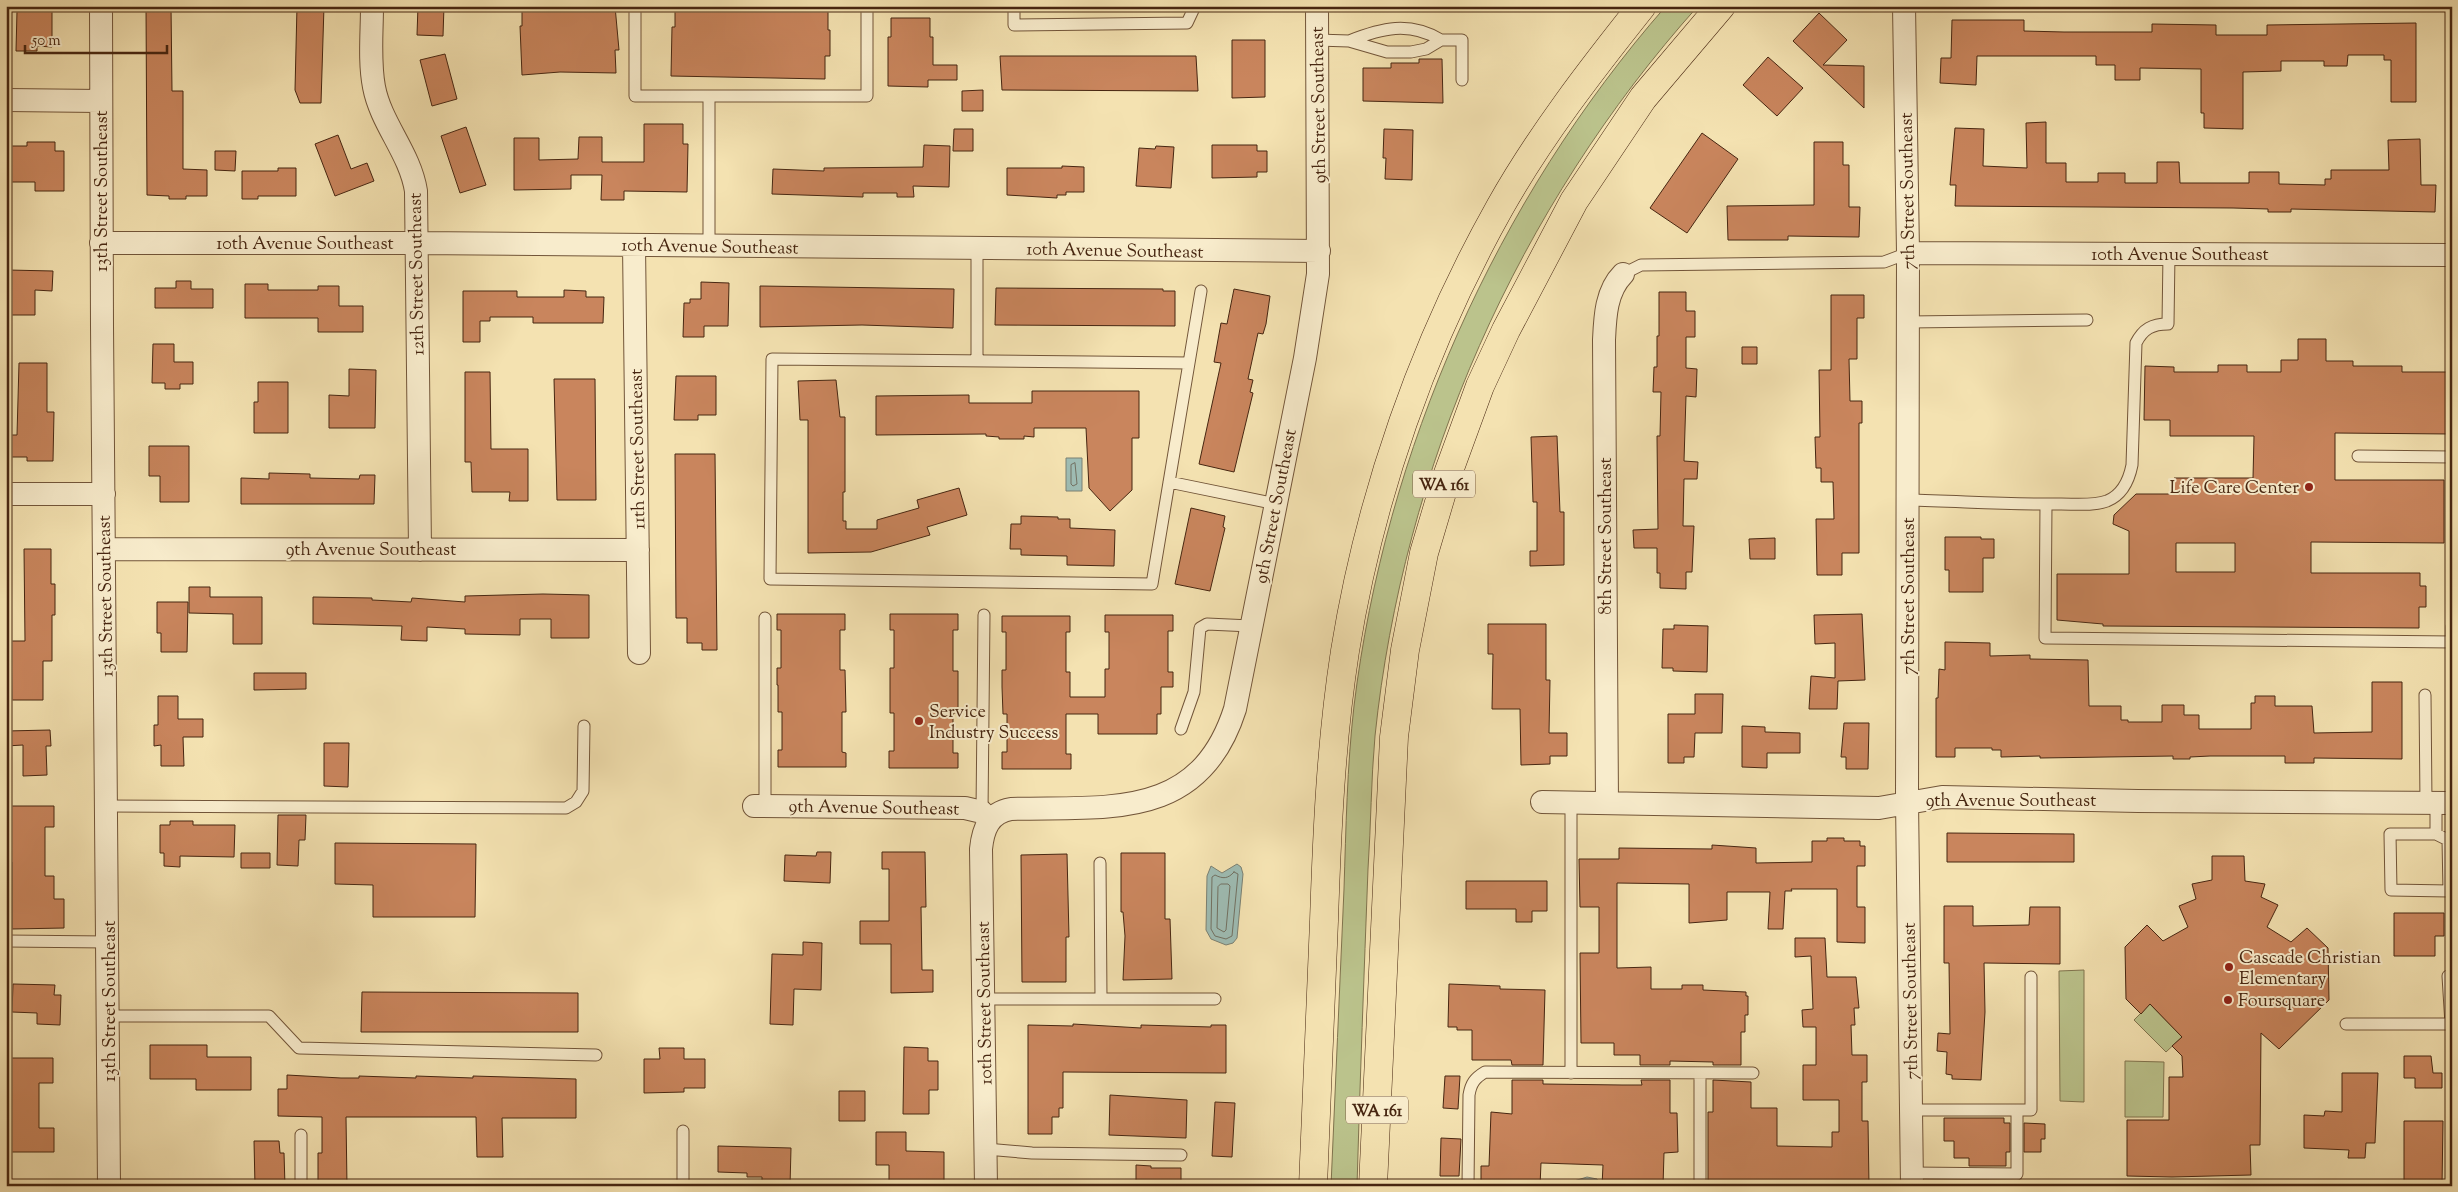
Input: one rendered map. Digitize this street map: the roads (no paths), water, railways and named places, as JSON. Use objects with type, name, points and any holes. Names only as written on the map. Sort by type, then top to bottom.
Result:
[{"type":"highway","name":"WA 161","points":[[1313,1186],[1333,741],[1347,640],[1366,547],[1388,465],[1440,328],[1500,206],[1589,73],[1642,6]]},
{"type":"highway","name":"WA 161","points":[[1373,1186],[1394,737],[1405,650],[1424,553],[1446,479],[1480,386],[1506,330],[1574,201],[1643,98],[1721,6]]},
{"type":"highway","points":[[1380,1034],[1382,1186]]},
{"type":"highway","points":[[1300,1186],[1319,1037]]},
{"type":"street","name":"13th Street Southeast","points":[[101,6],[100,101],[109,1186]]},
{"type":"street","name":"12th Street Southeast","points":[[372,6],[374,88],[382,110],[413,173],[416,191],[420,550]]},
{"type":"street","name":"9th Street Southeast","points":[[986,817],[1011,809],[1122,806],[1167,794],[1185,784],[1218,749],[1228,728],[1235,709],[1316,300],[1319,251],[1317,6]]},
{"type":"street","name":"7th Street Southeast","points":[[1904,6],[1908,253],[1907,801],[1912,1179]]},
{"type":"street","points":[[6,100],[100,101]]},
{"type":"street","name":"10th Avenue Southeast","points":[[101,243],[416,243],[1319,251]]},
{"type":"street","name":"11th Street Southeast","points":[[634,245],[639,653]]},
{"type":"street","name":"10th Avenue Southeast","points":[[1908,253],[2452,255]]},
{"type":"street","name":"8th Street Southeast","points":[[1607,803],[1604,333],[1610,294],[1623,274]]},
{"type":"street","points":[[6,494],[104,494]]},
{"type":"street","name":"9th Avenue Southeast","points":[[105,549],[638,550]]},
{"type":"street","name":"9th Avenue Southeast","points":[[1542,802],[1879,808],[1907,801],[1942,797],[2438,803]]},
{"type":"street","name":"9th Avenue Southeast","points":[[759,806],[965,808],[986,817]]},
{"type":"street","name":"10th Street Southeast","points":[[986,817],[981,849],[986,1186]]},
{"type":"lane","points":[[634,6],[634,96],[867,96],[867,6]]},
{"type":"lane","points":[[1014,6],[1014,25],[1187,23],[1196,6]]},
{"type":"lane","points":[[1350,41],[1387,29],[1410,28],[1426,31],[1441,40]]},
{"type":"lane","points":[[1317,40],[1350,41],[1387,52],[1411,52],[1426,49],[1441,40],[1462,40],[1462,80]]},
{"type":"lane","points":[[709,96],[709,246]]},
{"type":"lane","points":[[977,248],[977,361]]},
{"type":"lane","points":[[1623,274],[1628,269],[1641,265],[1884,262],[1908,253]]},
{"type":"lane","points":[[1908,500],[2046,504],[2096,503],[2108,500],[2118,494],[2129,481],[2132,465],[2134,353],[2140,335],[2147,328],[2156,324],[2168,324],[2169,254]]},
{"type":"lane","points":[[1189,363],[772,359],[770,580],[1152,584],[1169,482],[1189,363],[1201,291]]},
{"type":"lane","points":[[1908,322],[2087,320]]},
{"type":"lane","points":[[2358,456],[2452,457]]},
{"type":"lane","points":[[1169,482],[1276,504]]},
{"type":"lane","points":[[2046,504],[2045,638],[2452,642],[2452,627]]},
{"type":"lane","points":[[984,615],[986,817]]},
{"type":"lane","points":[[759,806],[765,618]]},
{"type":"lane","points":[[1181,729],[1194,692],[1200,628],[1208,624],[1251,626]]},
{"type":"lane","points":[[2425,695],[2438,803],[2436,834]]},
{"type":"lane","points":[[107,806],[566,808],[576,802],[583,791],[584,726]]},
{"type":"lane","points":[[1571,803],[1571,1073]]},
{"type":"lane","points":[[2390,834],[2436,834],[2448,840],[2450,876],[2449,891],[2391,890],[2390,834]]},
{"type":"lane","points":[[1100,863],[1101,999]]},
{"type":"lane","points":[[6,941],[108,942]]},
{"type":"lane","points":[[2346,1024],[2451,1024],[2448,976]]},
{"type":"lane","points":[[1911,1110],[2031,1110],[2031,977]]},
{"type":"lane","points":[[984,999],[1215,999]]},
{"type":"lane","points":[[109,1016],[270,1016],[298,1048],[596,1056]]},
{"type":"lane","points":[[1468,1186],[1469,1095],[1471,1085],[1476,1077],[1485,1072],[1752,1073]]},
{"type":"lane","points":[[1700,1073],[1700,1186]]},
{"type":"lane","points":[[2017,1110],[2017,1186]]},
{"type":"lane","points":[[683,1131],[683,1186]]},
{"type":"lane","points":[[301,1135],[301,1186]]},
{"type":"lane","points":[[986,1149],[1032,1153],[1181,1155]]},
{"type":"lane","points":[[1912,1179],[2017,1174]]},
{"type":"water","points":[[1066,458],[1082,458],[1082,491],[1066,491]]},
{"type":"water","points":[[1237,864],[1241,867],[1243,874],[1237,938],[1233,943],[1226,945],[1211,939],[1206,930],[1207,876],[1211,866],[1222,873]]},
{"type":"water","points":[[1587,1177],[1597,1179],[1600,1186],[1571,1186],[1574,1181]]},
{"type":"place","name":"Life Care Center","points":[[2309,487]]},
{"type":"place","name":"Service Industry Success","points":[[919,721]]},
{"type":"place","name":"Cascade Christian Elementary","points":[[2229,967]]},
{"type":"place","name":"Foursquare","points":[[2228,1000]]}]
